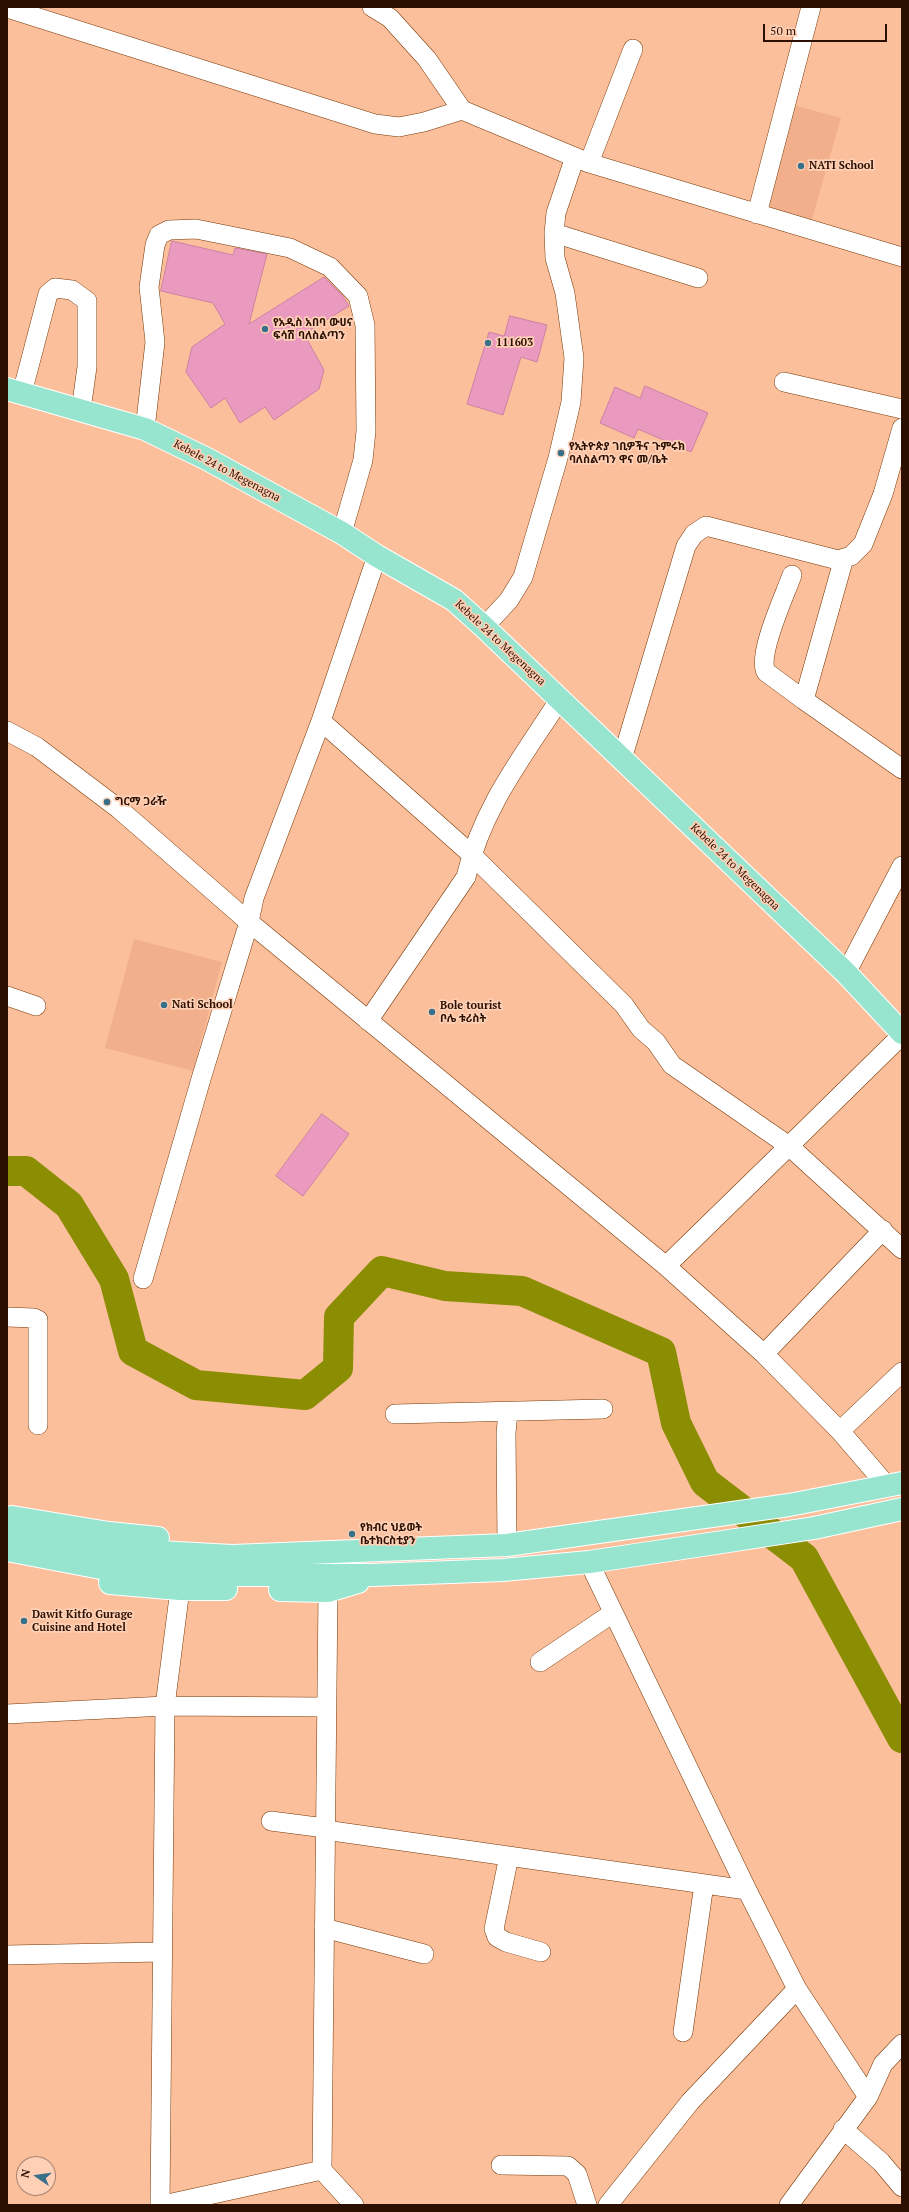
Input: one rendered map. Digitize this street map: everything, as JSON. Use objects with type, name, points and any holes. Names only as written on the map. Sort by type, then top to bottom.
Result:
[{"type":"main road","name":"Kebele 24 to Megenagna","points":[[15,391],[145,429],[235,473],[342,533],[377,556],[454,600],[560,699],[846,973],[902,1034]]},
{"type":"main road","points":[[7,1531],[102,1558],[367,1552],[507,1545],[592,1534],[669,1520],[789,1504],[895,1485]]},
{"type":"main road","points":[[7,1550],[102,1558],[231,1575],[372,1575],[503,1570],[589,1562],[731,1541],[814,1528],[902,1509]]},
{"type":"main road","points":[[726,1513],[731,1541]]},
{"type":"main road","points":[[7,1516],[109,1533],[194,1541],[321,1540],[367,1552]]},
{"type":"main road","points":[[7,1563],[86,1580],[180,1589],[328,1591],[353,1584],[372,1575]]},
{"type":"street","points":[[372,7],[390,12],[427,59],[462,110],[582,160],[902,257]]},
{"type":"street","points":[[757,214],[811,7]]},
{"type":"street","points":[[7,8],[375,124],[399,127],[424,122],[462,110]]},
{"type":"street","points":[[484,627],[509,600],[523,577],[558,458],[571,402],[574,358],[565,293],[555,258],[554,233],[556,213],[633,49]]},
{"type":"street","points":[[145,429],[155,342],[149,287],[159,235],[169,230],[196,229],[290,248],[330,268],[358,296],[365,325],[366,432],[363,460],[342,533]]},
{"type":"street","points":[[554,233],[698,278]]},
{"type":"street","points":[[15,391],[48,294],[55,288],[72,290],[87,301],[89,326],[87,367],[81,410]]},
{"type":"street","points":[[784,382],[902,408]]},
{"type":"street","points":[[622,759],[686,546],[694,534],[706,526],[838,560],[851,556],[863,544],[883,494],[902,428]]},
{"type":"street","points":[[143,1279],[200,1079],[249,922],[254,898],[321,721],[377,556]]},
{"type":"street","points":[[804,700],[844,558]]},
{"type":"street","points":[[792,575],[764,651],[762,665],[766,672],[902,769]]},
{"type":"street","points":[[368,1021],[466,877],[471,854],[482,824],[494,802],[560,699]]},
{"type":"street","points":[[321,721],[471,854],[624,1005],[641,1029],[656,1042],[672,1066],[789,1146],[902,1248]]},
{"type":"street","points":[[7,731],[37,747],[118,809],[249,922],[666,1266],[764,1354],[895,1485]]},
{"type":"street","points":[[846,973],[902,867]]},
{"type":"street","points":[[7,996],[36,1006]]},
{"type":"street","points":[[666,1266],[902,1034]]},
{"type":"street","points":[[764,1354],[883,1230]]},
{"type":"street","points":[[7,1317],[34,1318],[38,1320],[38,1425]]},
{"type":"street","points":[[840,1431],[902,1372]]},
{"type":"street","points":[[396,1414],[603,1409]]},
{"type":"street","points":[[507,1545],[506,1433],[508,1412]]},
{"type":"street","points":[[589,1562],[747,1890],[797,1989],[868,2097]]},
{"type":"street","points":[[160,2205],[161,1952],[165,1706],[180,1589]]},
{"type":"street","points":[[328,1591],[325,1707],[322,2170],[354,2205]]},
{"type":"street","points":[[540,1662],[613,1613]]},
{"type":"street","points":[[7,1714],[165,1706],[325,1707]]},
{"type":"street","points":[[271,1821],[747,1890]]},
{"type":"street","points":[[509,1856],[494,1929],[497,1936],[506,1942],[541,1952]]},
{"type":"street","points":[[683,2032],[704,1884]]},
{"type":"street","points":[[324,1928],[424,1954]]},
{"type":"street","points":[[7,1956],[161,1952]]},
{"type":"street","points":[[608,2205],[690,2102],[797,1989]]},
{"type":"street","points":[[789,2205],[843,2129],[868,2097],[883,2064],[902,2044]]},
{"type":"street","points":[[843,2129],[881,2162],[902,2187]]},
{"type":"street","points":[[501,2165],[568,2166],[577,2174],[587,2205]]},
{"type":"street","points":[[163,2205],[322,2170]]},
{"type":"shaded area","name":"NATI School","points":[[790,104],[841,118],[810,226],[763,213]]},
{"type":"shaded area","name":"Nati School","points":[[134,939],[222,962],[193,1071],[105,1048]]},
{"type":"building","name":"የአዲስ አበባ ውሀና ፍሳሽ ባለስልጣን","points":[[172,241],[233,255],[235,248],[267,254],[249,324],[324,277],[342,295],[349,306],[304,334],[324,370],[319,389],[274,420],[265,407],[240,423],[225,398],[211,408],[186,372],[192,347],[225,324],[213,303],[161,291]]},
{"type":"building","points":[[510,316],[547,325],[537,362],[521,357],[503,415],[467,404],[489,332],[504,336]]},
{"type":"building","points":[[645,386],[708,413],[691,452],[638,429],[634,438],[600,423],[615,387],[640,398]]},
{"type":"building","points":[[322,1114],[349,1134],[303,1196],[276,1176]]},
{"type":"waterway","points":[[7,1171],[26,1171],[69,1205],[114,1279],[133,1351],[196,1385],[305,1395],[338,1368],[339,1317],[382,1271],[445,1286],[522,1291],[661,1352],[676,1423],[705,1482],[804,1558],[902,1738]]},
{"type":"place","name":"NATI School","points":[[801,166]]},
{"type":"place","name":"የአዲስ አበባ ውሀና ፍሳሽ ባለስልጣን","points":[[265,329]]},
{"type":"place","name":"111603","points":[[488,343]]},
{"type":"place","name":"የኢትዮጵያ ገቢዎችና ጉምሩክ ባለስልጣን ዋና መ/ቤት","points":[[561,453]]},
{"type":"place","name":"ግርማ ጋራዥ","points":[[107,802]]},
{"type":"place","name":"Nati School","points":[[164,1005]]},
{"type":"place","name":"Bole tourist ቦሌ ቱሪስት","points":[[432,1012]]},
{"type":"place","name":"የክብር ህይወት ቤተክርስቲያን","points":[[352,1534]]},
{"type":"place","name":"Dawit Kitfo Gurage Cuisine and Hotel","points":[[24,1621]]}]
